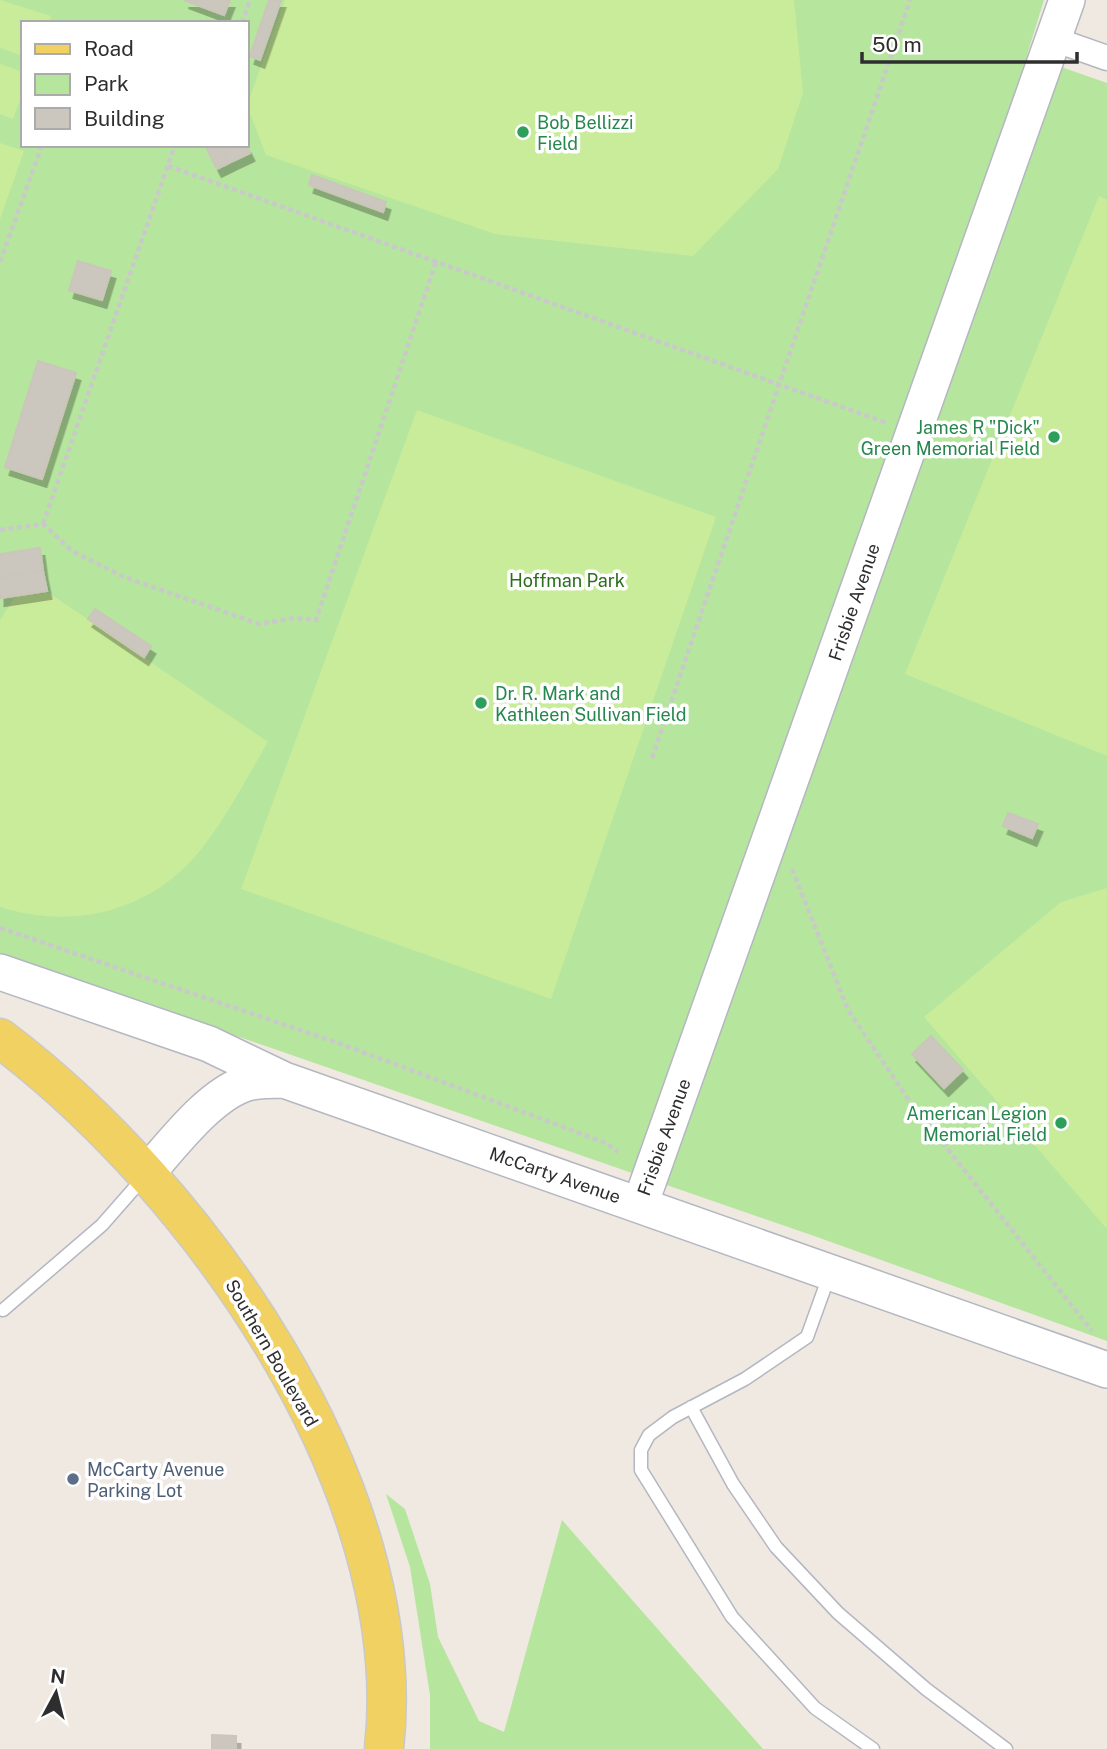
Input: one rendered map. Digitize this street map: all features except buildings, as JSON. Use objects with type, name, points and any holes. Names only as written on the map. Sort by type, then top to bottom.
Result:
[{"type":"main road","name":"Southern Boulevard","points":[[0,1038],[95,1119],[147,1173],[202,1240],[260,1325],[294,1383],[340,1479],[368,1568],[383,1636],[386,1686],[384,1749]]},
{"type":"street","name":"Frisbie Avenue","points":[[640,1205],[1067,0]]},
{"type":"street","points":[[1054,39],[1107,58]]},
{"type":"street","points":[[0,972],[209,1044],[284,1080]]},
{"type":"street","name":"McCarty Avenue","points":[[147,1173],[223,1095],[248,1083],[284,1080],[1107,1370]]},
{"type":"lane","points":[[3,1310],[102,1225],[147,1173]]},
{"type":"lane","points":[[831,1272],[807,1337],[745,1379],[691,1407],[649,1435],[641,1450],[641,1470],[732,1617],[815,1708],[873,1749]]},
{"type":"lane","points":[[691,1407],[733,1484],[776,1547],[838,1614],[926,1689],[1006,1749]]},
{"type":"path","points":[[243,21],[250,0]]},
{"type":"path","points":[[652,758],[910,0]]},
{"type":"path","points":[[0,262],[41,147]]},
{"type":"path","points":[[43,524],[174,147]]},
{"type":"path","points":[[168,166],[914,433]]},
{"type":"path","points":[[43,524],[72,551],[136,582],[259,624],[294,618],[316,620],[436,262]]},
{"type":"path","points":[[0,530],[43,524]]},
{"type":"path","points":[[775,826],[848,1010],[908,1099],[1095,1335]]},
{"type":"path","points":[[0,928],[454,1085],[606,1143],[618,1152]]},
{"type":"green space","name":"Hoffman Park","points":[[0,0],[1044,0],[1027,55],[1107,83],[1107,1341],[817,1237],[0,954]]},
{"type":"green space","points":[[0,0],[51,16],[49,21],[21,21],[21,55],[0,48]]},
{"type":"green space","name":"Bob Bellizzi Field","points":[[285,0],[794,0],[803,93],[778,169],[693,256],[495,234],[266,155],[248,102]]},
{"type":"green space","points":[[0,64],[21,71],[21,97],[13,119],[0,114]]},
{"type":"green space","points":[[0,143],[24,151],[0,219]]},
{"type":"green space","name":"James R \"Dick\" Green Memorial Field","points":[[1099,196],[1107,200],[1107,756],[905,674]]},
{"type":"green space","name":"Dr. R. Mark and Kathleen Sullivan Field","points":[[417,410],[716,517],[551,999],[241,889]]},
{"type":"green space","points":[[49,593],[268,742],[218,827],[179,873],[134,902],[82,916],[55,917],[0,907],[0,620],[15,597]]},
{"type":"green space","name":"American Legion Memorial Field","points":[[1107,888],[1107,1229],[924,1017],[1061,902]]},
{"type":"green space","points":[[386,1494],[405,1509],[430,1584],[438,1637],[479,1721],[504,1732],[562,1520],[763,1749],[430,1749],[430,1695],[410,1567]]},
{"type":"place","name":"Bob Bellizzi Field","points":[[523,132]]},
{"type":"place","name":"James R \"Dick\" Green Memorial Field","points":[[1054,437]]},
{"type":"place","name":"Dr. R. Mark and Kathleen Sullivan Field","points":[[481,703]]},
{"type":"place","name":"American Legion Memorial Field","points":[[1061,1123]]},
{"type":"place","name":"McCarty Avenue Parking Lot","points":[[73,1479]]}]
